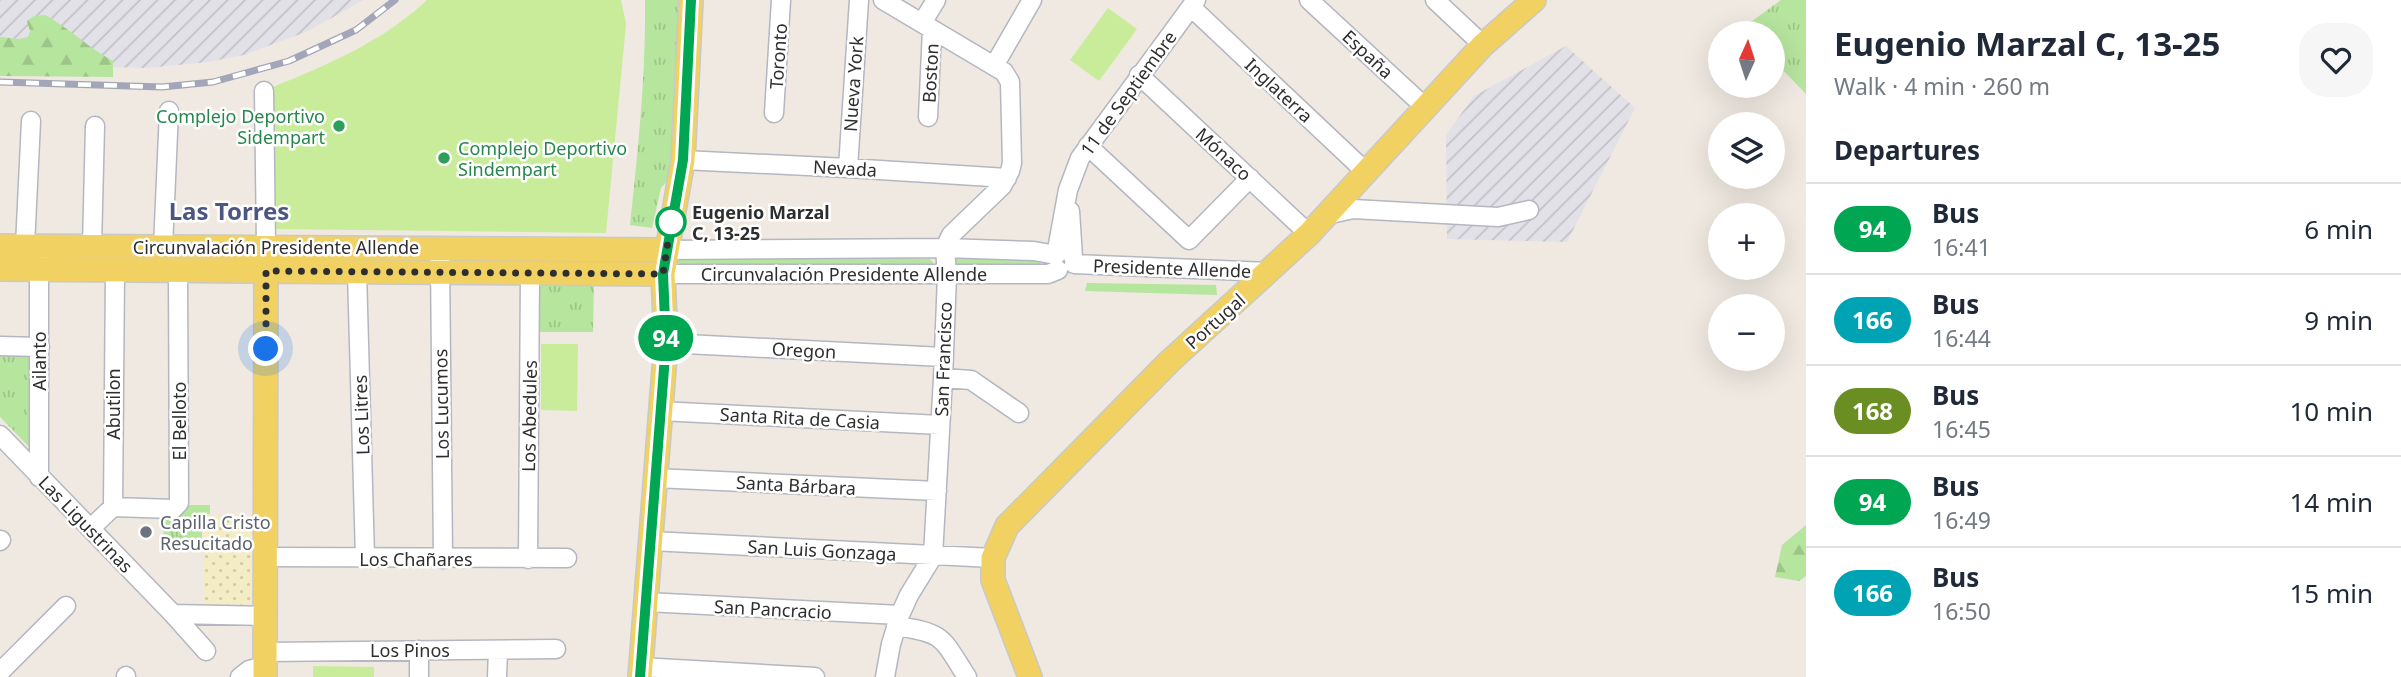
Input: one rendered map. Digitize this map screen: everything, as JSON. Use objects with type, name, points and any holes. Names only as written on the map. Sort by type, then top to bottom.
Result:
[{"type":"main road","points":[[640,672],[666,343],[663,274],[683,160],[691,0]]},
{"type":"main road","name":"Portugal","points":[[993,558],[1007,526],[1169,362],[1309,234],[1483,45],[1534,0]]},
{"type":"main road","name":"Circunvalación Presidente Allende","points":[[0,246],[666,250]]},
{"type":"main road","points":[[265,665],[266,247]]},
{"type":"main road","name":"Circunvalación Presidente Allende","points":[[0,269],[663,274]]},
{"type":"main road","points":[[993,558],[993,580],[1030,677]]},
{"type":"street","name":"Toronto","points":[[774,113],[781,0]]},
{"type":"street","name":"Nueva York","points":[[848,168],[859,0]]},
{"type":"street","points":[[883,0],[994,66],[1003,72],[1010,82],[1012,163],[1007,178],[996,193],[951,235],[945,248]]},
{"type":"street","name":"Boston","points":[[928,117],[927,26],[936,0]]},
{"type":"street","points":[[994,66],[1032,0]]},
{"type":"street","name":"España","points":[[1309,0],[1426,108]]},
{"type":"street","points":[[1435,0],[1483,45]]},
{"type":"street","name":"11 de Septiembre","points":[[1065,261],[1068,190],[1074,171],[1088,146],[1193,3]]},
{"type":"street","name":"Inglaterra","points":[[1193,3],[1367,173]]},
{"type":"street","name":"Mónaco","points":[[1139,75],[1309,234]]},
{"type":"street","points":[[264,91],[266,247]]},
{"type":"street","points":[[163,247],[169,111]]},
{"type":"street","name":"Ailanto","points":[[31,121],[33,246],[37,270],[40,347],[40,477]]},
{"type":"street","points":[[92,246],[95,126]]},
{"type":"street","points":[[1088,146],[1189,240],[1250,178]]},
{"type":"street","name":"Nevada","points":[[683,160],[1007,178]]},
{"type":"street","points":[[1326,215],[1353,209],[1498,217],[1530,210]]},
{"type":"street","name":"Los Lucumos","points":[[441,248],[439,272],[443,559]]},
{"type":"street","name":"Circunvalación Presidente Allende","points":[[666,250],[945,248],[1034,251],[1065,261]]},
{"type":"street","name":"San Francisco","points":[[885,677],[898,621],[914,585],[933,556],[943,378],[947,275],[945,248]]},
{"type":"street","name":"Circunvalación Presidente Allende","points":[[663,274],[1048,274],[1065,261]]},
{"type":"street","name":"Presidente Allende","points":[[1065,261],[1269,272]]},
{"type":"street","name":"Abutilon","points":[[113,507],[115,270]]},
{"type":"street","name":"El Belloto","points":[[113,507],[173,509],[179,503],[178,271]]},
{"type":"street","name":"Los Litres","points":[[357,272],[365,558]]},
{"type":"street","name":"Los Abedules","points":[[528,559],[530,273]]},
{"type":"street","name":"Oregon","points":[[666,343],[943,357]]},
{"type":"street","points":[[0,346],[40,347]]},
{"type":"street","points":[[943,378],[971,380],[1019,413]]},
{"type":"street","name":"Santa Rita de Casia","points":[[660,411],[940,425]]},
{"type":"street","name":"Las Ligustrinas","points":[[0,435],[206,651]]},
{"type":"street","name":"Santa Bárbara","points":[[655,478],[937,491]]},
{"type":"street","points":[[91,528],[113,507]]},
{"type":"street","name":"San Luis Gonzaga","points":[[650,541],[993,558]]},
{"type":"street","name":"Los Chañares","points":[[265,557],[567,558]]},
{"type":"street","name":"San Pancracio","points":[[646,602],[898,621],[926,630],[943,640],[967,677]]},
{"type":"street","points":[[5,669],[66,606]]},
{"type":"street","points":[[173,614],[265,616]]},
{"type":"street","name":"Los Pinos","points":[[265,665],[419,650],[556,649]]},
{"type":"street","points":[[419,650],[419,677]]},
{"type":"street","points":[[497,677],[498,650]]},
{"type":"street","points":[[240,677],[249,670],[265,665]]},
{"type":"street","points":[[640,672],[815,677]]},
{"type":"shaded area","points":[[0,0],[364,0],[306,32],[244,55],[208,62],[147,68],[0,64]]},
{"type":"shaded area","points":[[1566,46],[1635,108],[1567,242],[1447,239],[1446,135],[1474,96]]},
{"type":"green space","name":"Complejo Deportivo Sindempart","points":[[427,0],[621,0],[626,24],[606,233],[276,229],[273,87],[334,61],[374,40]]},
{"type":"green space","points":[[645,0],[682,0],[672,176],[661,188],[652,228],[630,225],[643,85]]},
{"type":"green space","points":[[1781,0],[1806,0],[1806,94],[1785,72],[1785,21],[1752,21]]},
{"type":"green space","points":[[1108,8],[1137,29],[1099,81],[1070,60]]},
{"type":"green space","points":[[45,15],[113,61],[113,77],[0,76],[0,37],[28,37],[30,31],[27,21],[34,16]]},
{"type":"green space","points":[[680,253],[930,259],[933,268],[680,264],[675,260]]},
{"type":"green space","points":[[951,256],[1039,258],[1041,265],[1039,268],[950,265]]},
{"type":"green space","points":[[535,281],[594,282],[593,332],[536,332]]},
{"type":"green space","points":[[1087,283],[1216,285],[1217,295],[1085,291]]},
{"type":"green space","points":[[541,344],[578,344],[577,411],[541,410]]},
{"type":"green space","points":[[0,350],[34,356],[33,451],[0,417]]},
{"type":"green space","points":[[183,505],[210,505],[210,514],[202,515],[202,551],[164,548],[163,514]]},
{"type":"green space","points":[[1806,525],[1806,576],[1799,581],[1775,577],[1782,545]]},
{"type":"green space","points":[[313,666],[374,667],[374,677],[313,677]]},
{"type":"sand","points":[[203,515],[252,517],[251,602],[246,605],[203,604]]},
{"type":"railway","points":[[0,82],[162,87],[213,82],[289,61],[356,30],[395,0]]},
{"type":"bus line","name":"94","points":[[640,677],[666,343],[663,274],[683,160],[691,0]]},
{"type":"place","name":"Complejo Deportivo Sidempart","points":[[339,126]]},
{"type":"place","name":"Complejo Deportivo Sindempart","points":[[444,158]]},
{"type":"place","name":"Eugenio Marzal C, 13-25","points":[[671,222]]},
{"type":"place","name":"Capilla Cristo Resucitado","points":[[146,532]]},
{"type":"district","name":"Las Torres","points":[[229,210]]},
{"type":"route","points":[[266,349],[266,271],[663,274],[671,222]]}]
